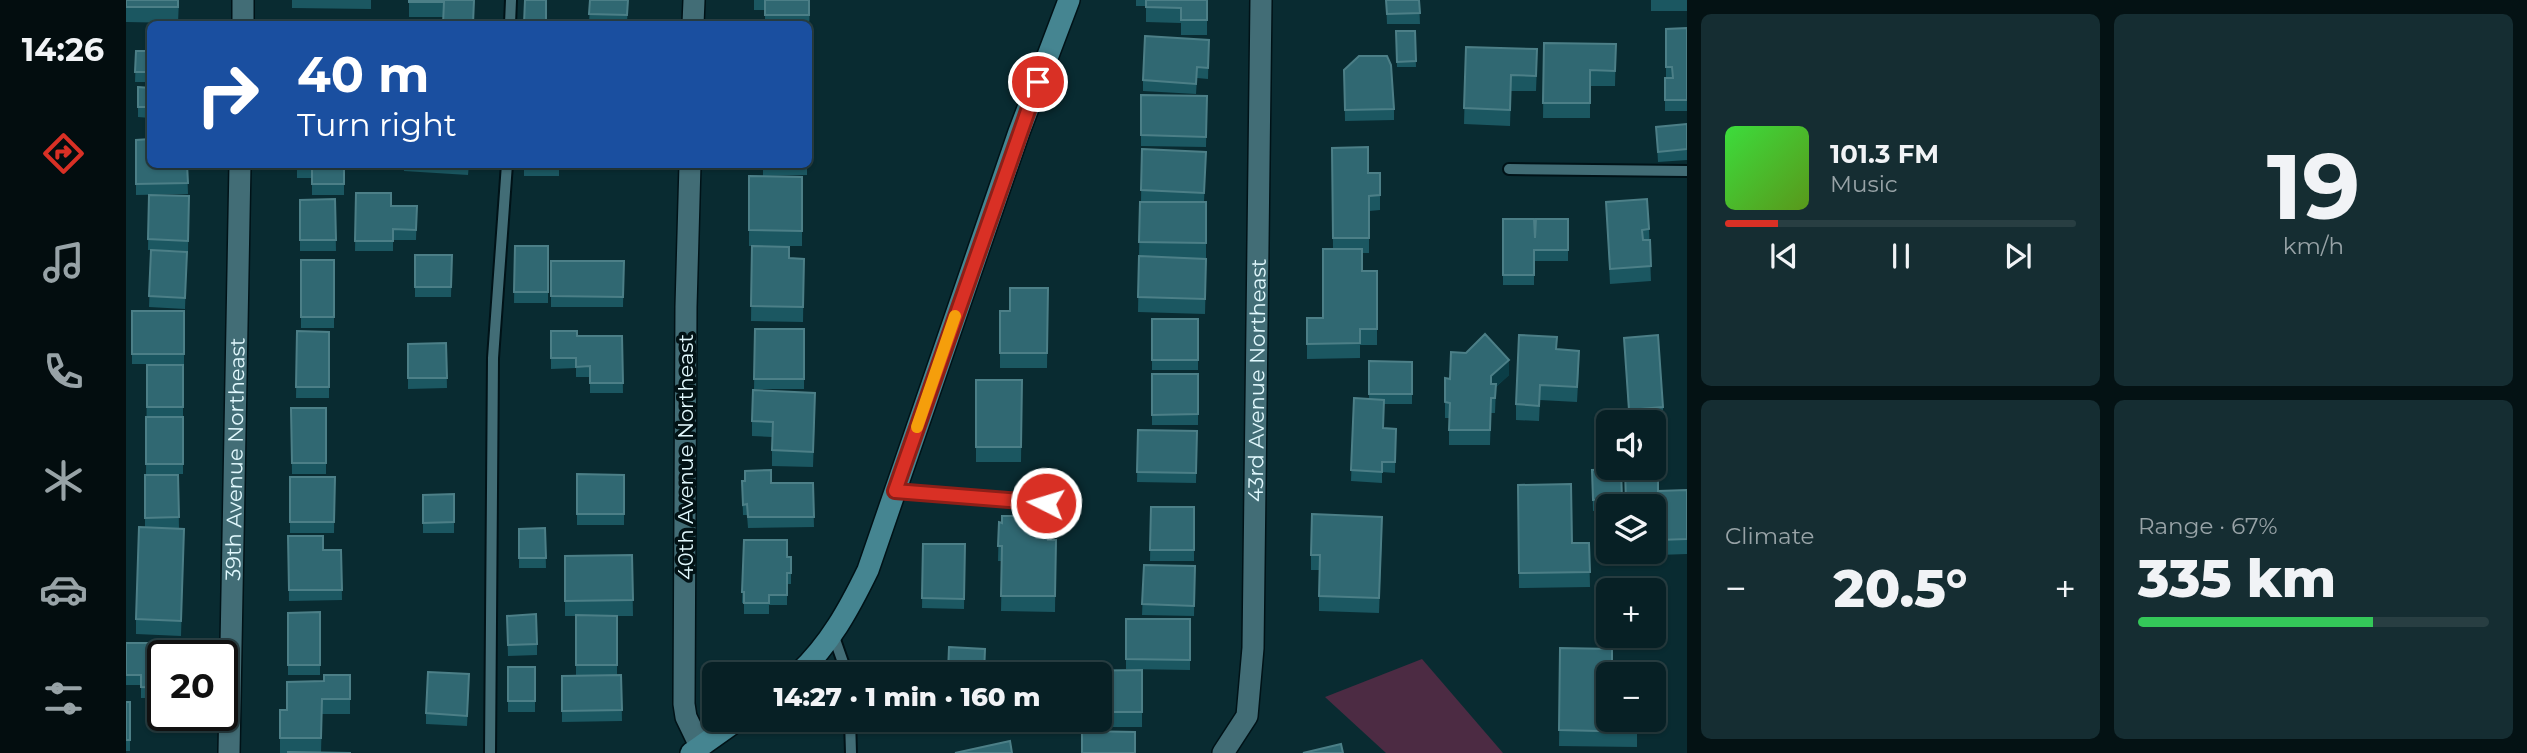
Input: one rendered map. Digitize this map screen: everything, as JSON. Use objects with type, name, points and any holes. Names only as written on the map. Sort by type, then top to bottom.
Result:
[{"type":"street","points":[[243,0],[243,21]]},
{"type":"street","points":[[693,21],[694,0]]},
{"type":"street","points":[[808,662],[847,613],[868,570],[1010,158],[1069,0]]},
{"type":"street","name":"43rd Avenue Northeast","points":[[1223,753],[1247,716],[1254,648],[1261,0]]},
{"type":"street","name":"39th Avenue Northeast","points":[[229,753],[240,168]]},
{"type":"street","name":"40th Avenue Northeast","points":[[690,168],[686,307],[684,704],[695,750]]},
{"type":"street","points":[[695,750],[720,732]]},
{"type":"lane","points":[[510,21],[511,0]]},
{"type":"lane","points":[[490,753],[494,358],[506,168]]},
{"type":"lane","points":[[1510,169],[1687,171]]},
{"type":"lane","points":[[895,491],[1046,503]]},
{"type":"lane","points":[[833,634],[843,662]]},
{"type":"lane","points":[[850,732],[850,753]]},
{"type":"shaded area","points":[[1422,659],[1503,753],[1386,753],[1325,697]]},
{"type":"building","points":[[126,0],[178,0],[178,7],[126,7]]},
{"type":"building","points":[[474,0],[473,21],[443,21],[444,2],[409,2]]},
{"type":"building","points":[[525,0],[546,0],[546,21],[524,21]]},
{"type":"building","points":[[590,0],[628,0],[627,15],[589,14]]},
{"type":"building","points":[[765,0],[809,0],[809,15],[765,15]]},
{"type":"building","points":[[1146,0],[1207,0],[1207,20],[1181,20],[1181,8],[1146,7]]},
{"type":"building","points":[[1386,0],[1419,0],[1420,13],[1387,14]]},
{"type":"building","points":[[1687,28],[1687,100],[1665,100],[1665,78],[1673,78],[1672,67],[1666,67],[1666,29]]},
{"type":"building","points":[[1396,31],[1415,31],[1416,61],[1397,62]]},
{"type":"building","points":[[1145,36],[1209,40],[1208,68],[1197,67],[1196,84],[1143,80]]},
{"type":"building","points":[[1544,43],[1616,44],[1615,71],[1590,70],[1590,103],[1543,103]]},
{"type":"building","points":[[1466,47],[1537,49],[1536,76],[1511,75],[1510,110],[1464,108]]},
{"type":"building","points":[[136,51],[147,51],[147,72],[135,72]]},
{"type":"building","points":[[1359,56],[1387,56],[1391,65],[1394,109],[1345,110],[1344,70]]},
{"type":"building","points":[[138,87],[147,88],[147,107],[138,107]]},
{"type":"building","points":[[1141,95],[1207,96],[1206,137],[1141,135]]},
{"type":"building","points":[[1687,124],[1687,149],[1658,152],[1656,127]]},
{"type":"building","points":[[147,139],[147,168],[187,168],[188,183],[136,184],[136,140]]},
{"type":"building","points":[[1368,147],[1368,173],[1380,173],[1380,195],[1369,196],[1369,238],[1333,238],[1332,148]]},
{"type":"building","points":[[1142,149],[1206,152],[1204,193],[1141,190]]},
{"type":"building","points":[[312,168],[344,168],[344,184],[312,184]]},
{"type":"building","points":[[749,176],[802,177],[802,231],[749,230]]},
{"type":"building","points":[[356,193],[391,193],[391,206],[417,206],[416,230],[393,229],[393,241],[355,241]]},
{"type":"building","points":[[149,195],[189,196],[188,241],[148,239]]},
{"type":"building","points":[[335,199],[336,240],[300,240],[300,200]]},
{"type":"building","points":[[1647,199],[1649,229],[1642,230],[1643,240],[1650,240],[1651,266],[1610,269],[1606,202]]},
{"type":"building","points":[[1140,202],[1206,202],[1206,243],[1139,242]]},
{"type":"building","points":[[1503,219],[1534,219],[1535,238],[1536,219],[1568,219],[1568,250],[1534,250],[1534,275],[1503,275]]},
{"type":"building","points":[[515,246],[548,246],[548,292],[514,292]]},
{"type":"building","points":[[752,246],[789,247],[789,258],[804,259],[803,307],[751,306]]},
{"type":"building","points":[[1323,249],[1362,249],[1362,271],[1377,271],[1377,329],[1360,329],[1360,343],[1307,344],[1307,318],[1323,318]]},
{"type":"building","points":[[151,250],[187,252],[185,298],[149,296]]},
{"type":"building","points":[[415,255],[452,255],[451,287],[415,287]]},
{"type":"building","points":[[1139,256],[1206,259],[1205,299],[1138,297]]},
{"type":"building","points":[[301,260],[334,260],[334,317],[301,317]]},
{"type":"building","points":[[551,261],[624,261],[623,297],[551,296]]},
{"type":"building","points":[[1010,288],[1048,288],[1047,353],[1000,353],[1000,311],[1010,311]]},
{"type":"building","points":[[132,311],[184,311],[184,354],[132,354]]},
{"type":"building","points":[[1152,319],[1198,319],[1198,360],[1152,360]]},
{"type":"building","points":[[755,329],[804,329],[804,379],[754,379]]},
{"type":"building","points":[[297,331],[329,332],[329,387],[296,387]]},
{"type":"building","points":[[551,331],[577,331],[577,336],[622,336],[623,383],[590,383],[590,366],[576,367],[576,358],[551,358]]},
{"type":"building","points":[[1485,334],[1509,360],[1491,376],[1491,384],[1496,384],[1495,398],[1491,398],[1490,430],[1449,430],[1450,403],[1445,402],[1445,378],[1450,379],[1451,352],[1466,353]]},
{"type":"building","points":[[1519,335],[1557,337],[1556,349],[1579,351],[1577,387],[1540,385],[1539,406],[1516,404]]},
{"type":"building","points":[[1658,335],[1663,407],[1629,410],[1624,338]]},
{"type":"building","points":[[446,343],[447,378],[408,378],[408,344]]},
{"type":"building","points":[[1369,361],[1412,362],[1412,394],[1369,394]]},
{"type":"building","points":[[147,365],[183,365],[183,407],[147,407]]},
{"type":"building","points":[[1152,374],[1198,374],[1198,414],[1152,415]]},
{"type":"building","points":[[976,380],[1022,380],[1021,447],[976,447]]},
{"type":"building","points":[[753,390],[815,393],[813,452],[772,450],[773,422],[752,421]]},
{"type":"building","points":[[1354,398],[1384,400],[1383,428],[1396,429],[1395,462],[1382,462],[1382,472],[1351,470]]},
{"type":"building","points":[[291,408],[326,408],[326,463],[292,463]]},
{"type":"building","points":[[146,417],[183,417],[183,464],[146,464]]},
{"type":"building","points":[[1138,430],[1197,431],[1196,473],[1137,472]]},
{"type":"building","points":[[771,470],[771,483],[813,483],[814,517],[748,517],[747,504],[743,505],[742,481],[745,481],[745,471]]},
{"type":"building","points":[[1592,470],[1596,470],[1596,480],[1621,480],[1622,494],[1596,494],[1596,500],[1593,500]]},
{"type":"building","points":[[577,474],[624,475],[624,514],[577,514]]},
{"type":"building","points":[[145,475],[178,475],[179,517],[145,518]]},
{"type":"building","points":[[290,477],[335,477],[334,522],[290,522]]},
{"type":"building","points":[[1625,480],[1658,480],[1658,491],[1687,490],[1687,539],[1666,540],[1666,494],[1626,494]]},
{"type":"building","points":[[1571,484],[1572,543],[1589,543],[1590,572],[1519,573],[1518,485]]},
{"type":"building","points":[[454,494],[454,522],[423,523],[423,495]]},
{"type":"building","points":[[1151,507],[1194,507],[1194,550],[1150,550]]},
{"type":"building","points":[[1312,514],[1382,517],[1379,598],[1319,596],[1320,555],[1311,555]]},
{"type":"building","points":[[1002,516],[1048,516],[1048,540],[1056,540],[1055,596],[1001,596],[1002,546],[998,546],[999,522],[1002,523]]},
{"type":"building","points":[[139,527],[184,529],[181,621],[136,619]]},
{"type":"building","points":[[545,528],[546,558],[519,558],[519,529]]},
{"type":"building","points":[[288,536],[323,536],[323,550],[341,550],[342,590],[289,590]]},
{"type":"building","points":[[744,540],[787,540],[791,573],[787,573],[787,595],[769,595],[769,603],[744,603]]},
{"type":"building","points":[[923,544],[965,544],[964,599],[922,598]]},
{"type":"building","points":[[632,555],[633,600],[565,601],[565,556]]},
{"type":"building","points":[[1144,565],[1195,566],[1194,606],[1142,604]]},
{"type":"building","points":[[320,612],[320,665],[288,665],[288,613]]},
{"type":"building","points":[[536,614],[537,644],[508,645],[507,616]]},
{"type":"building","points":[[576,615],[617,616],[617,665],[576,665]]},
{"type":"building","points":[[1126,619],[1190,619],[1190,660],[1126,659]]},
{"type":"building","points":[[126,643],[147,643],[147,687],[141,687],[141,675],[126,675]]},
{"type":"building","points":[[949,647],[985,649],[984,662],[948,662]]},
{"type":"building","points":[[1560,648],[1612,649],[1612,662],[1596,662],[1596,731],[1559,730]]},
{"type":"building","points":[[508,667],[535,667],[535,701],[508,701]]},
{"type":"building","points":[[1112,670],[1142,670],[1142,712],[1112,712]]},
{"type":"building","points":[[428,672],[469,674],[467,716],[426,713]]},
{"type":"building","points":[[324,675],[350,675],[350,699],[322,699],[321,738],[280,738],[280,710],[287,710],[287,682],[324,681]]},
{"type":"building","points":[[621,675],[622,710],[562,711],[562,676]]},
{"type":"building","points":[[126,702],[130,702],[130,740],[126,740]]},
{"type":"building","points":[[1082,732],[1135,732],[1135,753],[1082,753]]},
{"type":"building","points":[[1010,741],[1012,753],[955,753]]},
{"type":"building","points":[[1341,744],[1343,753],[1303,753]]},
{"type":"building","points":[[288,752],[351,753],[288,753]]},
{"type":"slow traffic","points":[[917,427],[955,316]]},
{"type":"route","points":[[1038,82],[895,491],[1046,503]]}]
